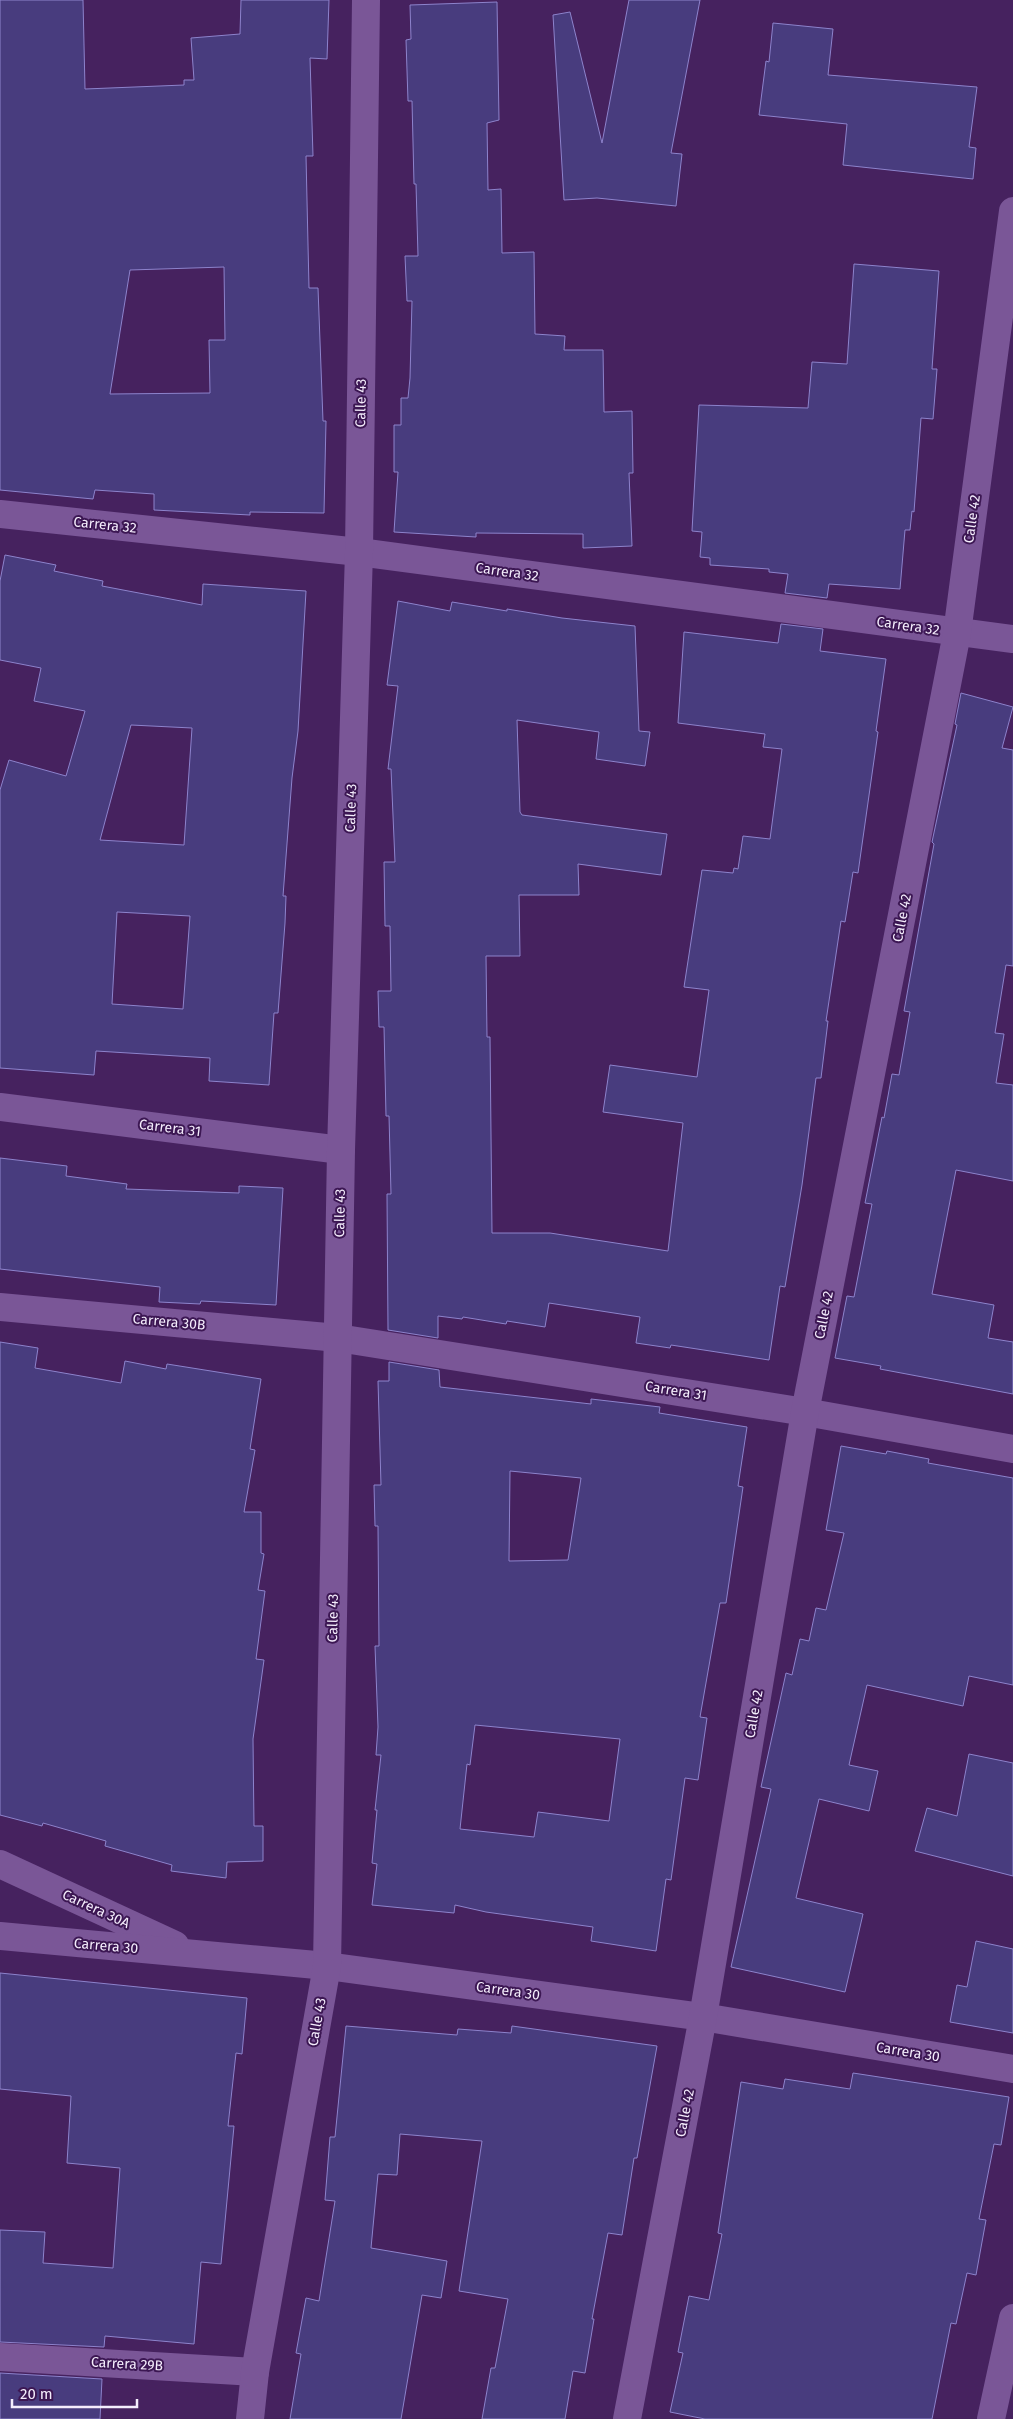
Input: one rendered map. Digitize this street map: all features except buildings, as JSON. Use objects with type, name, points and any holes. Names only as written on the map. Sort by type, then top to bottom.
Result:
[{"type":"street","name":"Calle 43","points":[[250,2419],[255,2372],[327,1966],[341,1150],[359,552],[366,0]]},
{"type":"street","name":"Calle 42","points":[[627,2419],[703,2018],[805,1412],[957,633],[1013,211]]},
{"type":"street","name":"Carrera 32","points":[[0,514],[359,552],[1013,639]]},
{"type":"street","name":"Carrera 31","points":[[0,1107],[341,1150]]},
{"type":"street","name":"Carrera 30B","points":[[0,1307],[338,1338]]},
{"type":"street","name":"Carrera 31","points":[[338,1338],[805,1412],[1013,1449]]},
{"type":"street","name":"Carrera 30A","points":[[0,1864],[193,1953]]},
{"type":"street","name":"Carrera 30","points":[[0,1936],[327,1966],[703,2018],[1013,2069]]},
{"type":"street","points":[[991,2419],[1013,2318]]},
{"type":"street","name":"Carrera 29B","points":[[0,2356],[255,2372]]}]
